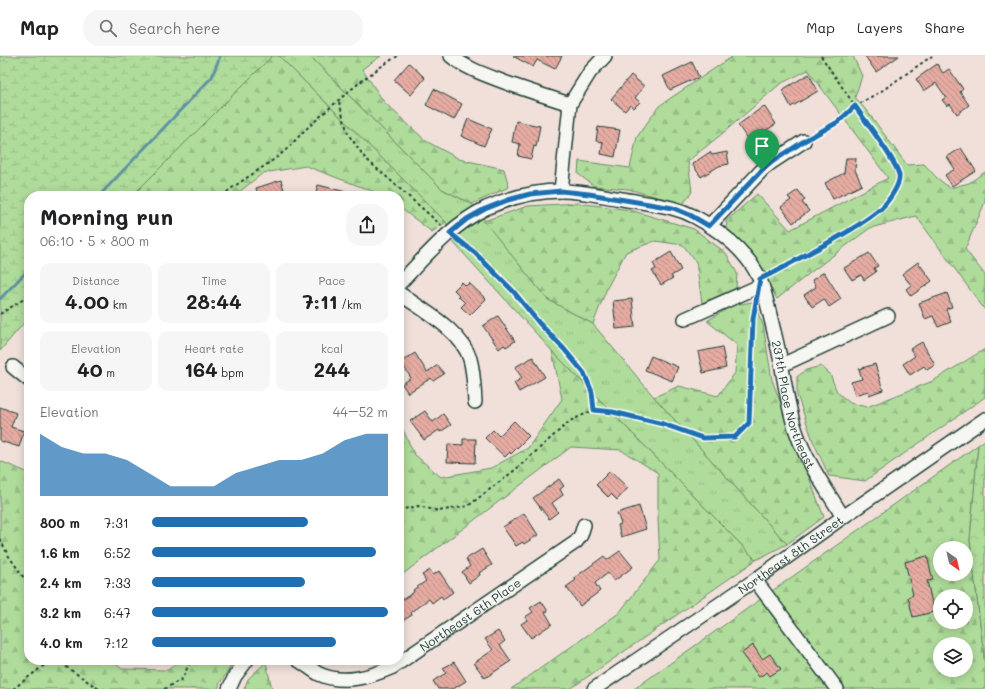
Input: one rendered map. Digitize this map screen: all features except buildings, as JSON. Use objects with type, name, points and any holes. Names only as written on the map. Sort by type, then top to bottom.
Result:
[{"type":"street","points":[[451,56],[460,64],[482,73],[570,104]]},
{"type":"street","points":[[561,191],[570,104],[590,72],[605,56]]},
{"type":"street","points":[[709,226],[762,170],[804,141]]},
{"type":"street","name":"237th Place Northeast","points":[[404,279],[435,246],[467,219],[485,209],[508,200],[530,194],[561,191],[589,194],[673,208],[690,215],[730,241],[746,257],[755,270],[761,282],[782,365],[788,402],[797,434],[818,476],[843,517]]},
{"type":"street","points":[[685,319],[761,282]]},
{"type":"street","points":[[404,297],[443,325],[463,345],[469,358],[473,373],[475,402]]},
{"type":"street","points":[[782,365],[888,316]]},
{"type":"street","points":[[13,367],[24,376]]},
{"type":"street","name":"Northeast 8th Street","points":[[594,689],[755,580],[985,419]]},
{"type":"street","name":"Northeast 6th Place","points":[[404,659],[576,542],[584,525]]},
{"type":"street","points":[[755,580],[837,689]]},
{"type":"street","points":[[229,689],[235,676],[243,665]]},
{"type":"street","name":"Northeast 6th Place","points":[[306,665],[319,674],[340,680],[372,675],[396,665]]},
{"type":"path","points":[[228,191],[282,153],[313,124],[383,64],[398,56]]},
{"type":"path","points":[[761,282],[777,271],[830,243],[880,210],[895,190],[899,176],[892,159],[821,56]]},
{"type":"path","points":[[804,141],[838,122],[855,106],[880,92],[932,56]]},
{"type":"path","points":[[338,102],[348,134],[365,158],[402,191]]},
{"type":"path","points":[[404,192],[475,253],[513,291],[539,323],[564,349],[584,373],[592,392],[594,410]]},
{"type":"path","points":[[0,314],[24,299]]},
{"type":"path","points":[[404,509],[418,506],[439,512],[468,506],[515,470],[570,421],[594,410],[613,412],[663,424],[703,438],[735,437],[749,423],[753,319],[756,299]]},
{"type":"path","points":[[0,539],[8,555],[24,578]]},
{"type":"path","points":[[13,689],[44,665]]},
{"type":"path","points":[[63,665],[99,689]]},
{"type":"path","points":[[164,689],[182,679],[189,665]]},
{"type":"green space","points":[[0,56],[272,56],[137,191],[24,191],[24,323],[0,351]]},
{"type":"green space","points":[[272,56],[279,56],[446,222],[432,232],[404,211],[404,191],[372,191],[306,166],[263,173],[240,191],[137,191]]},
{"type":"green space","points":[[279,56],[310,56],[442,189],[472,204],[547,299],[593,324],[654,397],[787,544],[756,560],[552,351],[454,243],[446,222]]},
{"type":"green space","points":[[310,56],[381,56],[362,69],[384,102],[426,141],[459,159],[504,169],[509,187],[472,204],[442,189]]},
{"type":"green space","points":[[733,56],[853,56],[862,76],[855,97],[907,165],[924,164],[937,178],[950,188],[969,183],[985,172],[985,202],[965,249],[985,275],[985,310],[916,216],[870,228],[777,299],[760,267],[728,233],[726,221],[757,194],[790,230],[888,178],[808,70],[780,84],[688,161],[692,192],[683,204],[628,189],[594,186],[578,174],[579,161],[630,168],[637,137],[659,106]]},
{"type":"green space","points":[[578,203],[630,210],[694,229],[726,253],[737,273],[736,288],[702,303],[696,262],[683,245],[655,241],[626,252],[607,288],[593,324],[547,299],[484,221],[528,206]]},
{"type":"green space","points":[[753,302],[763,325],[772,380],[824,517],[787,544],[654,397],[679,386],[718,396],[735,373],[737,345],[707,321],[733,305]]},
{"type":"green space","points":[[985,349],[985,397],[865,481],[829,476],[813,441],[797,395],[797,377],[806,370],[821,366],[830,374],[837,392],[850,403],[867,407],[933,381]]},
{"type":"green space","points":[[552,351],[756,560],[570,689],[511,689],[619,613],[660,560],[658,473],[621,450],[571,447],[404,573],[404,432],[414,454],[441,477],[491,468],[528,448],[562,399]]},
{"type":"green space","points":[[985,440],[985,665],[973,565],[973,541],[970,540],[978,445]]},
{"type":"green space","points":[[978,445],[970,541],[933,541],[933,581],[973,581],[973,565],[985,665],[985,689],[634,689]]},
{"type":"green space","points":[[0,461],[24,471],[24,665],[117,665],[122,669],[168,670],[174,665],[232,665],[220,683],[218,689],[0,689]]},
{"type":"green space","points":[[263,665],[267,665],[272,689],[244,689],[248,679]]},
{"type":"waterway","points":[[104,191],[212,77],[220,56]]},
{"type":"waterway","points":[[0,299],[24,274]]},
{"type":"route","points":[[855,106],[892,159],[899,176],[895,190],[880,210],[830,243],[760,279],[753,319],[749,423],[735,437],[703,438],[663,424],[613,412],[594,410],[592,392],[584,373],[539,323],[513,291],[475,253],[450,233],[467,219],[485,209],[508,200],[530,194],[561,191],[589,194],[673,208],[690,215],[709,226],[762,170],[804,141],[838,122],[855,106]]}]
